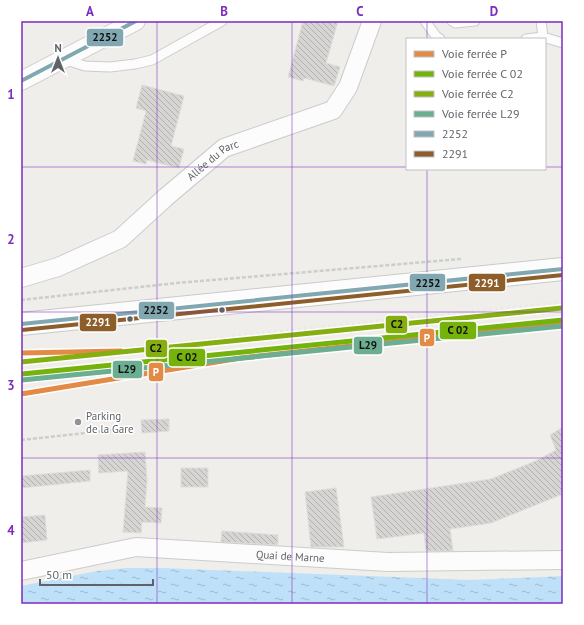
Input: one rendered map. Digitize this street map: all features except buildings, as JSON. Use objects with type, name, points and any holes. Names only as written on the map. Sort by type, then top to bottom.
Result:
[{"type":"street","points":[[21,81],[136,21]]},
{"type":"street","name":"Allée du Parc","points":[[21,278],[58,267],[120,240],[166,197],[224,148],[333,110],[348,87],[372,21]]},
{"type":"street","points":[[21,324],[563,269]]},
{"type":"street","name":"Quai de Marne","points":[[21,571],[136,547],[388,562],[563,560]]},
{"type":"lane","points":[[62,59],[85,66],[110,67],[136,64],[152,60],[222,21]]},
{"type":"lane","points":[[425,21],[439,38]]},
{"type":"lane","points":[[452,21],[455,23],[476,21]]},
{"type":"lane","points":[[541,21],[543,37]]},
{"type":"lane","points":[[534,38],[543,37],[563,43]]},
{"type":"path","points":[[21,300],[177,283],[466,259]]},
{"type":"path","points":[[21,440],[132,428]]},
{"type":"water","points":[[126,568],[161,568],[471,580],[563,576],[563,604],[21,604],[21,586],[97,571]]},
{"type":"railway","points":[[60,352],[109,349],[563,302]]},
{"type":"rail line","name":"C2","points":[[21,362],[562,308]]},
{"type":"rail line","name":"P","points":[[21,394],[241,358],[563,323]]},
{"type":"rail line","name":"L29","points":[[22,380],[563,326]]},
{"type":"rail line","name":"P","points":[[21,353],[121,351]]},
{"type":"transit line","name":"2252","points":[[21,81],[136,21]]},
{"type":"transit line","name":"2252","points":[[21,324],[563,269]]},
{"type":"transit line","name":"2291","points":[[22,330],[563,275]]},
{"type":"transit line","points":[[22,374],[563,320]]},
{"type":"place","name":"Parking de la Gare","points":[[78,422]]}]
